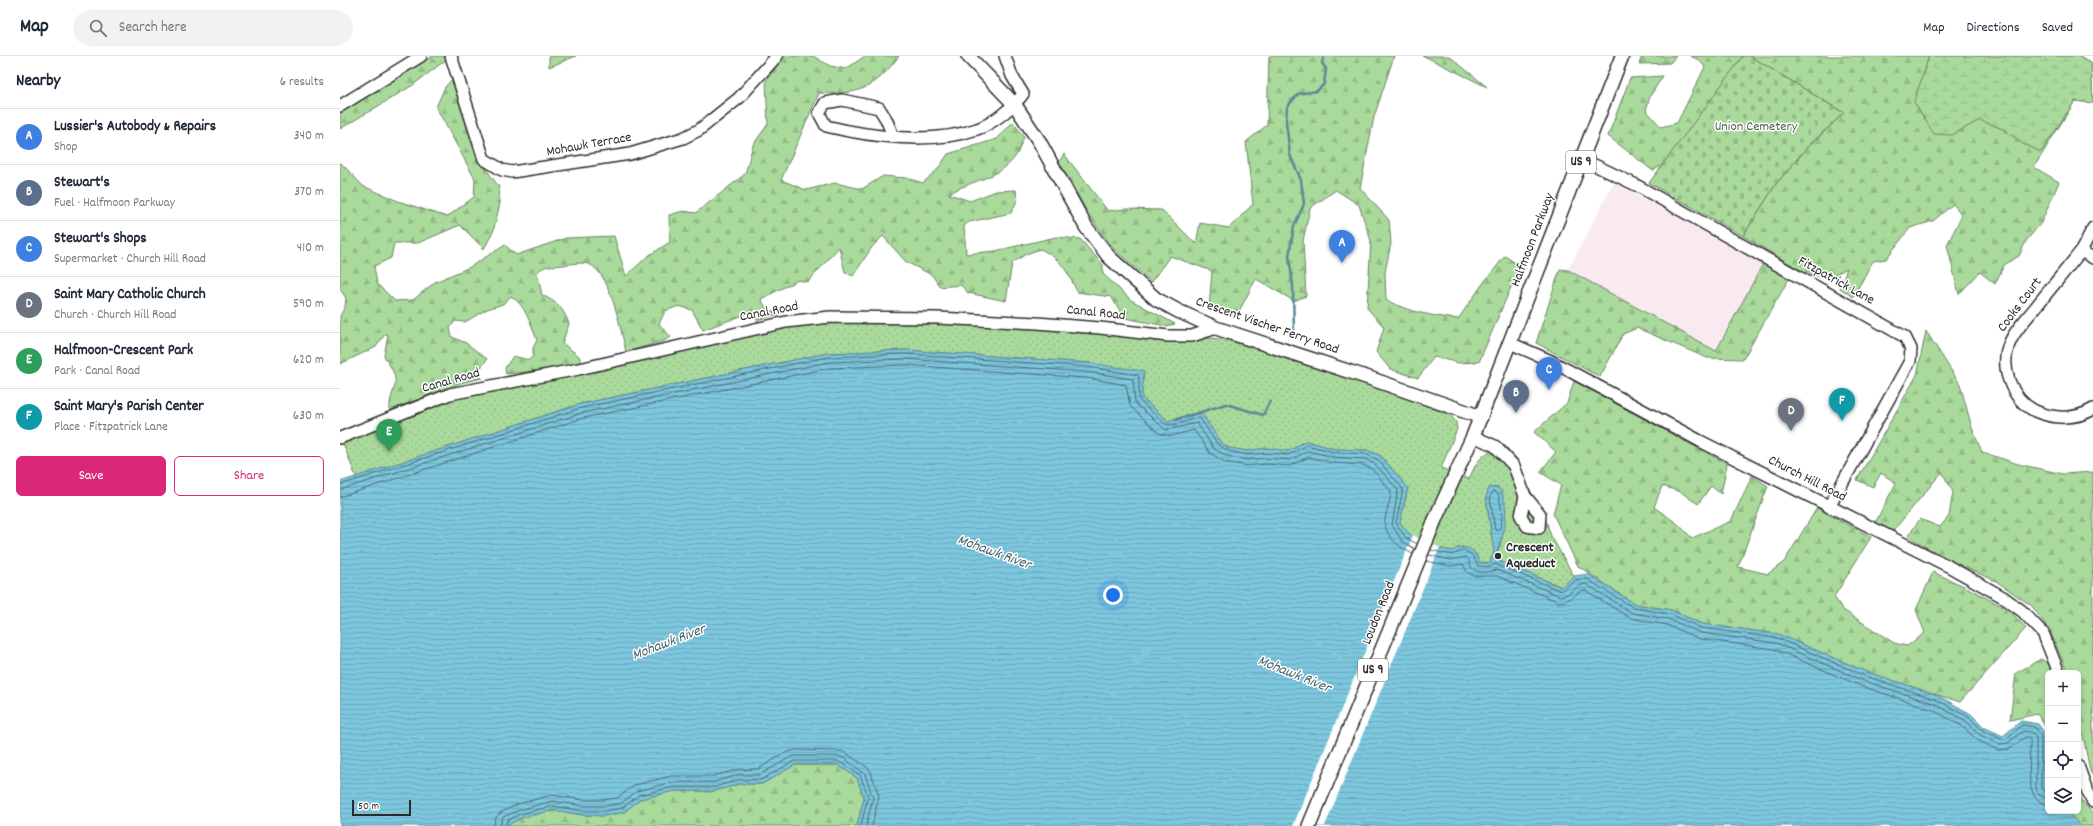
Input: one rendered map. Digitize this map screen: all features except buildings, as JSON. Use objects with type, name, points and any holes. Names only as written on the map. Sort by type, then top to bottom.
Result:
[{"type":"main road","name":"Crescent Vischer Ferry Road","points":[[968,56],[1015,105],[1039,141],[1086,227],[1110,257],[1156,299],[1178,311],[1216,328],[1481,417]]},
{"type":"main road","name":"Halfmoon Parkway","points":[[1473,436],[1622,56]]},
{"type":"main road","name":"Loudon Road","points":[[1309,826],[1437,515],[1473,436]]},
{"type":"street","points":[[340,106],[421,56]]},
{"type":"street","name":"Mohawk Terrace","points":[[451,56],[484,159],[502,170],[512,172],[630,154],[683,138],[699,130],[739,98],[777,56]]},
{"type":"street","points":[[893,136],[886,119],[879,108],[842,100],[824,103],[819,113],[826,126],[855,133],[917,138],[943,136],[978,129],[1015,105],[1023,94],[1012,76],[1005,56]]},
{"type":"street","name":"Fitzpatrick Lane","points":[[1582,159],[1636,185],[1905,337],[1912,349],[1910,362],[1829,507]]},
{"type":"street","name":"Cooks Court","points":[[2093,228],[2081,251],[2017,331],[2008,348],[2006,364],[2011,386],[2023,403],[2032,409],[2043,414],[2064,417],[2086,414],[2093,409]]},
{"type":"street","points":[[2081,251],[2093,258]]},
{"type":"street","name":"Canal Road","points":[[340,438],[450,394],[585,368],[786,322],[846,316],[899,317],[1037,323],[1100,328],[1168,336],[1192,336],[1216,328]]},
{"type":"street","name":"Church Hill Road","points":[[1510,343],[1551,361],[1829,507],[1948,566],[2003,597],[2022,611],[2043,633],[2058,670]]},
{"type":"street","points":[[1473,436],[1495,446],[1514,466],[1525,496]]},
{"type":"street","points":[[2081,774],[2093,802]]},
{"type":"shaded area","points":[[1614,183],[1763,264],[1716,351],[1568,270]]},
{"type":"green space","points":[[433,56],[446,56],[447,59],[413,85],[340,129],[340,113]]},
{"type":"green space","points":[[549,56],[576,56],[549,67]]},
{"type":"green space","points":[[784,56],[813,56],[830,66],[846,69],[865,56],[899,56],[882,76],[865,88],[845,93],[819,93],[781,180],[806,190],[835,183],[862,189],[883,176],[906,178],[923,183],[937,170],[948,154],[997,139],[1013,122],[1024,137],[1015,157],[993,175],[957,189],[949,194],[970,201],[996,191],[1016,190],[1017,201],[1011,213],[969,222],[964,226],[966,254],[995,251],[1056,237],[1080,239],[1103,265],[1103,274],[1131,300],[1175,324],[1166,326],[1125,318],[1111,297],[1077,292],[1059,261],[1040,249],[1026,254],[1012,263],[1006,301],[968,293],[961,285],[940,287],[932,275],[906,262],[883,236],[872,247],[853,276],[845,272],[839,247],[808,282],[798,280],[761,299],[767,310],[782,313],[757,320],[749,313],[703,330],[692,310],[679,306],[665,311],[659,324],[671,337],[664,341],[626,352],[611,295],[601,275],[595,268],[584,263],[547,266],[537,272],[542,295],[556,303],[565,314],[569,324],[562,343],[579,356],[581,361],[562,368],[506,374],[505,368],[513,356],[529,360],[533,356],[533,348],[537,340],[524,310],[511,296],[503,304],[487,309],[465,322],[455,321],[450,328],[452,337],[466,343],[487,359],[477,373],[482,378],[461,383],[390,410],[395,377],[384,356],[388,335],[385,334],[376,347],[340,364],[340,316],[345,307],[346,298],[340,289],[340,162],[363,186],[398,201],[447,217],[474,197],[475,179],[436,107],[445,87],[452,79],[476,155],[499,187],[500,203],[493,232],[484,249],[460,225],[418,243],[394,243],[391,258],[374,266],[377,284],[395,301],[413,300],[435,282],[470,267],[505,245],[516,255],[566,238],[614,236],[626,276],[648,256],[670,242],[669,215],[683,211],[696,213],[745,174],[753,145],[768,124],[766,81]]},
{"type":"green space","points":[[1269,56],[1394,56],[1374,117],[1360,188],[1389,220],[1391,243],[1385,272],[1386,300],[1403,308],[1421,313],[1458,319],[1484,282],[1505,256],[1520,266],[1479,362],[1459,363],[1434,357],[1418,378],[1390,369],[1376,352],[1384,327],[1367,308],[1371,241],[1359,205],[1336,190],[1310,208],[1303,241],[1306,296],[1294,301],[1256,279],[1236,317],[1209,309],[1212,271],[1170,256],[1151,282],[1115,250],[1090,217],[1059,162],[1064,154],[1108,211],[1125,209],[1162,210],[1196,244],[1200,223],[1229,228],[1253,204],[1246,142],[1267,125]]},
{"type":"green space","points":[[1422,56],[1449,56],[1487,87],[1426,57]]},
{"type":"green space","points":[[1642,56],[1676,56],[1670,63],[1639,64]]},
{"type":"green space","points":[[1690,56],[1743,56],[1666,162],[1653,171],[1608,136],[1630,78],[1663,76],[1650,96],[1646,110],[1661,127],[1677,123],[1705,67],[1699,60]]},
{"type":"green space","name":"Union Cemetery","points":[[1743,56],[1750,56],[1844,113],[1808,146],[1776,184],[1743,236],[1649,183]]},
{"type":"green space","points":[[1750,56],[2079,56],[2091,62],[2093,103],[2075,101],[2034,167],[2059,182],[2041,223],[2026,241],[2019,256],[2004,265],[1995,284],[1980,272],[1959,294],[1947,245],[1962,215],[1953,204],[1933,221],[1910,228],[1886,259],[1873,261],[1853,297],[1840,288],[1847,268],[1829,278],[1807,274],[1743,236],[1776,184],[1809,146],[1844,113]]},
{"type":"green space","points":[[1929,56],[2079,56],[2091,62],[2093,103],[2075,101],[2041,152],[2023,144],[2005,130],[1980,120],[1952,135],[1934,134],[1914,102]]},
{"type":"green space","points":[[1763,264],[1790,277],[1743,359],[1707,358],[1637,328],[1623,334],[1600,377],[1536,343],[1560,269],[1568,270],[1716,351]]},
{"type":"green space","points":[[830,317],[1223,339],[1373,384],[1450,415],[1456,422],[1457,429],[1441,468],[1469,479],[1478,461],[1486,454],[1504,445],[1517,459],[1527,485],[1544,514],[1551,536],[1574,576],[1562,587],[1494,559],[1503,535],[1505,518],[1502,492],[1486,497],[1494,552],[1490,563],[1479,562],[1476,554],[1460,547],[1452,551],[1422,543],[1416,540],[1405,529],[1400,522],[1408,488],[1381,456],[1367,450],[1335,449],[1306,441],[1289,451],[1266,448],[1247,451],[1229,448],[1221,443],[1202,414],[1191,414],[1168,421],[1142,398],[1115,368],[1089,363],[905,350],[828,353],[580,404],[356,477],[341,438],[450,394]]},
{"type":"green space","points":[[1926,331],[1960,384],[1972,428],[1982,452],[2018,464],[2063,474],[2093,472],[2093,776],[2090,771],[2081,725],[2081,670],[2067,670],[2050,631],[2032,606],[1996,581],[1942,557],[1908,536],[1920,519],[1940,527],[1949,516],[1953,492],[1942,472],[1893,531],[1875,523],[1896,483],[1881,473],[1873,487],[1857,480],[1917,375]]},
{"type":"green space","points":[[1574,381],[1727,464],[1721,494],[1711,486],[1698,504],[1681,492],[1662,486],[1654,507],[1678,524],[1692,538],[1731,521],[1752,476],[1768,486],[1738,567],[1768,574],[1784,562],[1817,508],[1871,537],[1834,597],[1843,610],[1894,643],[1907,646],[1925,633],[1916,610],[1933,572],[1968,588],[2009,610],[2026,628],[1960,702],[1867,672],[1778,634],[1702,624],[1671,610],[1635,604],[1578,566],[1553,514],[1561,485],[1540,472],[1556,452],[1534,432],[1567,403]]},
{"type":"green space","points":[[2041,659],[2048,663],[2051,670],[2045,670],[2045,726],[2037,714],[2010,720],[2016,673]]},
{"type":"green space","points":[[794,765],[838,765],[857,778],[864,798],[857,826],[506,826],[521,818],[554,810],[583,815],[605,816],[624,812],[640,799],[674,791],[715,791],[739,784],[762,784]]},
{"type":"green space","points":[[2081,800],[2093,814],[2093,826],[2081,826],[2069,814],[2081,814]]},
{"type":"water","name":"Mohawk River","points":[[905,350],[1089,363],[1144,371],[1142,398],[1168,421],[1191,414],[1202,414],[1221,443],[1229,448],[1247,451],[1266,448],[1289,451],[1306,441],[1335,449],[1367,450],[1381,456],[1408,488],[1400,522],[1405,529],[1416,540],[1422,543],[1452,551],[1461,548],[1469,549],[1475,553],[1479,562],[1490,563],[1494,552],[1486,497],[1489,488],[1498,487],[1503,495],[1506,513],[1501,542],[1494,559],[1561,587],[1574,576],[1588,574],[1635,604],[1671,610],[1702,624],[1778,634],[1867,672],[1937,695],[1971,714],[1984,727],[2003,736],[2021,721],[2038,724],[2045,734],[2045,814],[2069,814],[2081,826],[857,826],[864,798],[857,778],[838,765],[795,765],[762,784],[739,784],[715,791],[674,791],[640,799],[624,812],[605,816],[583,815],[554,810],[521,818],[506,826],[340,826],[340,482],[580,404],[828,353]]},
{"type":"pier","points":[[1413,535],[1429,544],[1440,547],[1325,826],[1293,826]]},
{"type":"waterway","points":[[1294,335],[1293,286],[1289,256],[1294,226],[1304,204],[1301,180],[1290,155],[1286,122],[1287,107],[1298,94],[1317,91],[1324,84],[1326,69],[1322,63],[1324,56]]},
{"type":"waterway","points":[[1176,420],[1226,404],[1263,415],[1270,401]]},
{"type":"place","name":"Lussier's Autobody & Repairs","points":[[1342,263]]},
{"type":"place","name":"Stewart's Shops","points":[[1549,390]]},
{"type":"place","name":"Stewart's","points":[[1516,413]]},
{"type":"place","name":"Saint Mary's Parish Center","points":[[1842,421]]},
{"type":"place","name":"Saint Mary Catholic Church","points":[[1791,431]]},
{"type":"place","name":"Halfmoon-Crescent Park","points":[[389,452]]},
{"type":"place","name":"Crescent Aqueduct","points":[[1498,556]]}]
